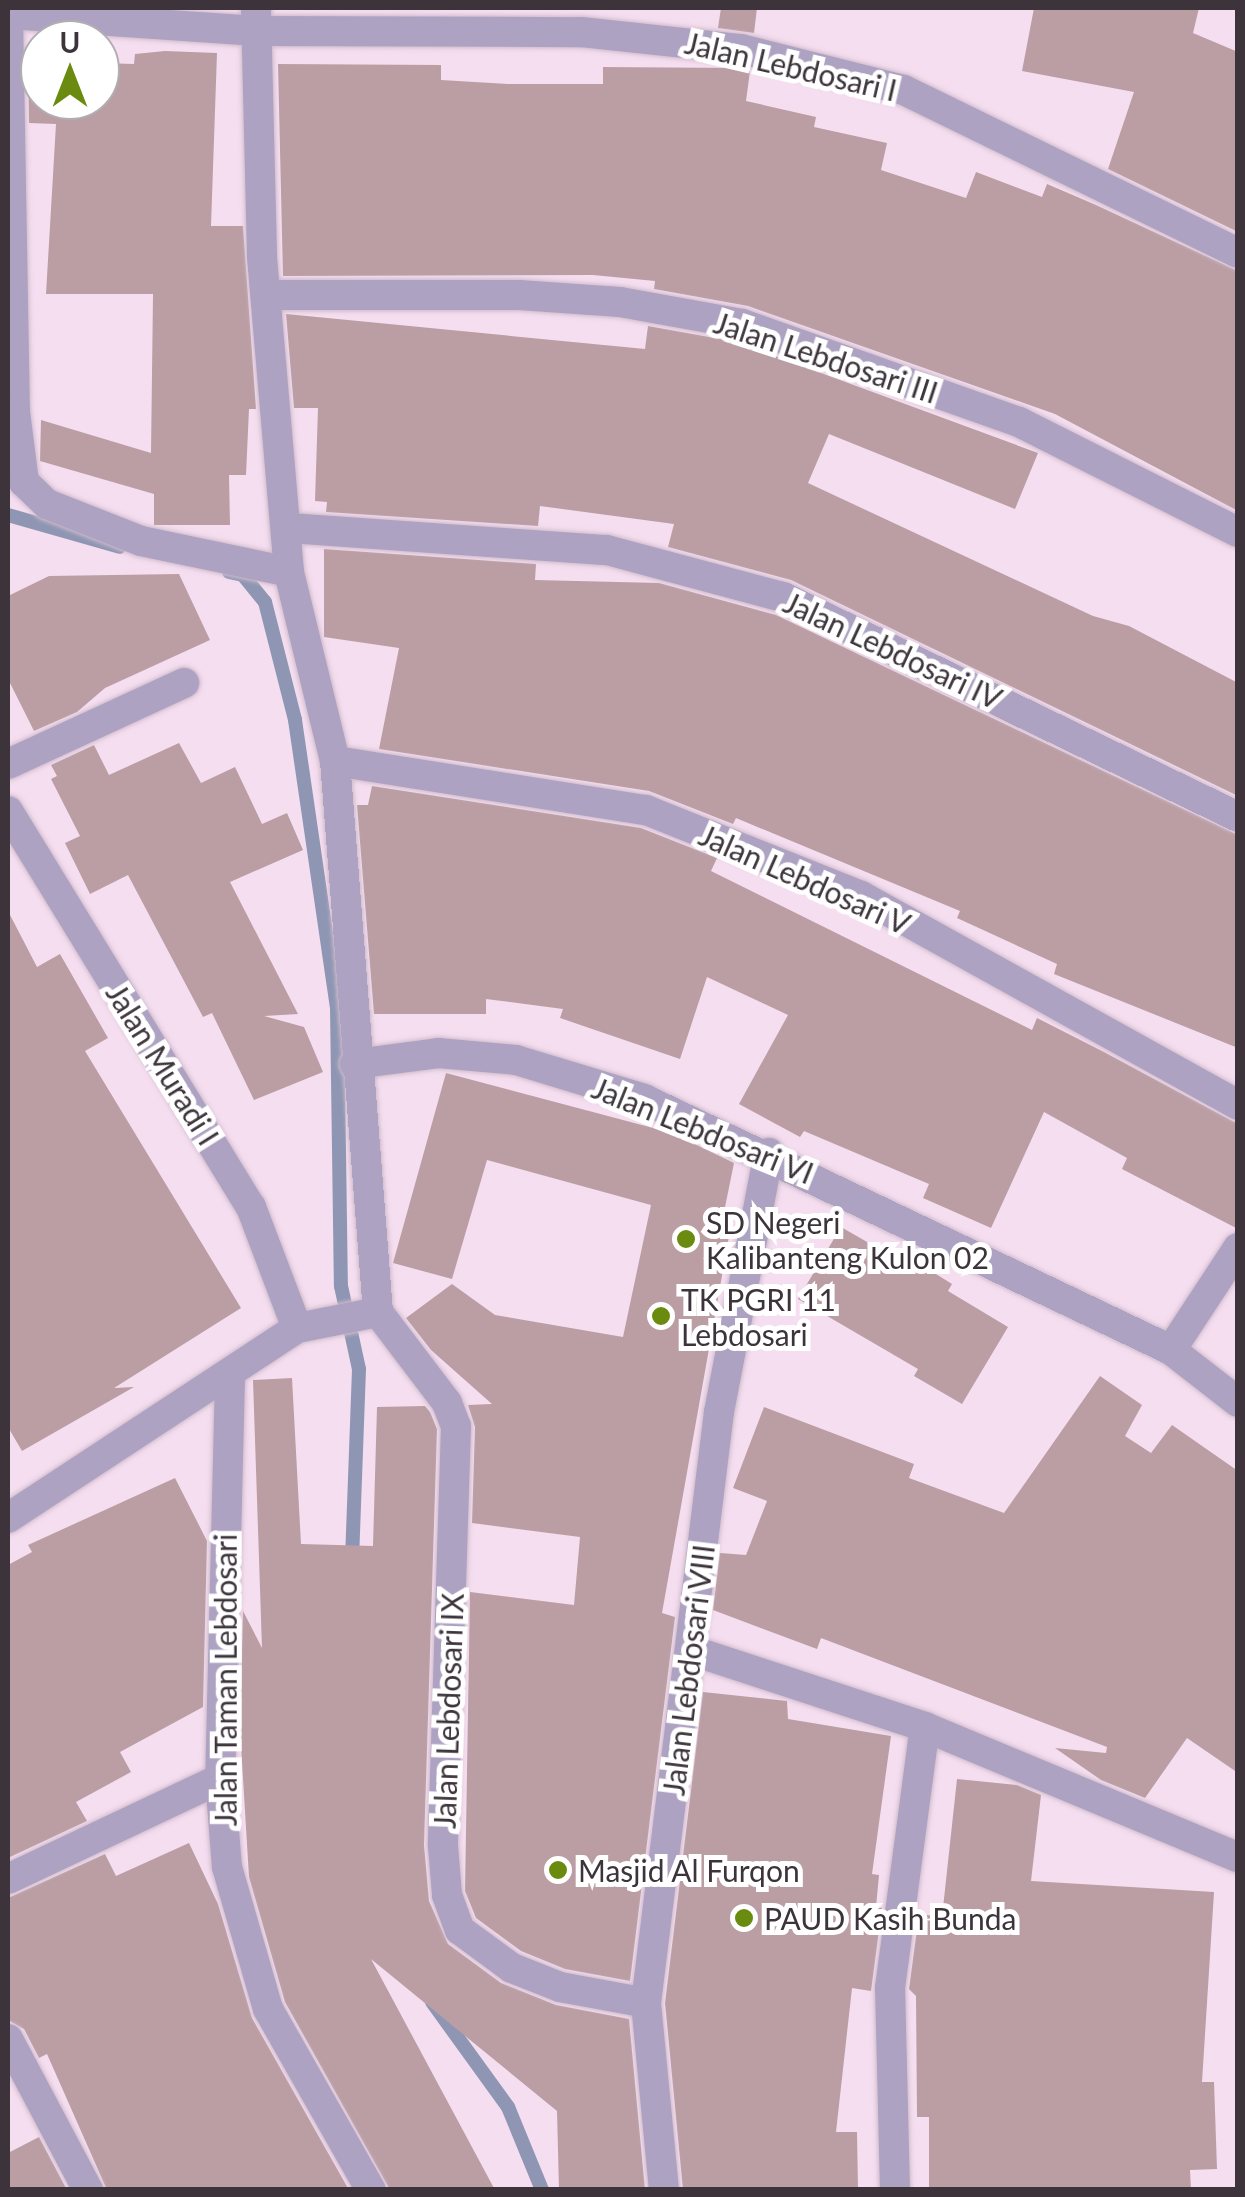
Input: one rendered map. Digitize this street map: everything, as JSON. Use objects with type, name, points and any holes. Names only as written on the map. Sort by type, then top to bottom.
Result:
[{"type":"street","name":"Jalan Lebdosari I","points":[[8,14],[581,32],[741,49],[904,90],[1238,253]]},
{"type":"street","points":[[8,14],[11,410],[24,482],[47,504],[141,541],[289,572]]},
{"type":"street","points":[[8,1518],[310,1325],[373,1312],[336,761],[289,572],[289,528],[266,295],[256,19]]},
{"type":"street","name":"Jalan Lebdosari III","points":[[266,295],[520,295],[620,302],[742,324],[1020,422],[1238,532]]},
{"type":"street","name":"Jalan Lebdosari IV","points":[[289,528],[607,550],[783,597],[1238,818]]},
{"type":"street","points":[[8,764],[184,682]]},
{"type":"street","name":"Jalan Lebdosari V","points":[[336,761],[646,810],[861,896],[1238,1104]]},
{"type":"street","name":"Jalan Muradi I","points":[[8,810],[251,1207],[310,1325]]},
{"type":"street","name":"Jalan Lebdosari VI","points":[[355,1064],[438,1053],[516,1060],[644,1099],[769,1153],[1170,1350],[1238,1402]]},
{"type":"street","name":"Jalan Lebdosari VIII","points":[[664,2190],[646,2003],[720,1412],[769,1153]]},
{"type":"street","points":[[1170,1350],[1238,1248]]},
{"type":"street","name":"Jalan Lebdosari IX","points":[[373,1312],[447,1403],[456,1426],[443,1846],[447,1895],[460,1930],[512,1968],[560,1987],[646,2003]]},
{"type":"street","name":"Jalan Taman Lebdosari","points":[[230,1378],[220,1779],[228,1867],[251,1966],[268,2010],[371,2190]]},
{"type":"street","points":[[690,1650],[924,1727],[1238,1856]]},
{"type":"street","points":[[895,2190],[890,1988],[924,1727]]},
{"type":"street","points":[[8,1879],[220,1779]]},
{"type":"street","points":[[8,2039],[88,2190]]},
{"type":"building","points":[[721,8],[757,8],[754,33],[718,28]]},
{"type":"building","points":[[1034,8],[1199,8],[1193,33],[1238,52],[1238,232],[1108,169],[1134,92],[1022,71]]},
{"type":"building","points":[[217,53],[211,226],[243,226],[256,409],[249,409],[246,475],[229,475],[230,525],[154,525],[154,494],[40,461],[41,420],[151,453],[153,294],[46,294],[56,124],[29,123],[120,120],[120,64],[134,64],[135,54]]},
{"type":"building","points":[[278,64],[441,65],[441,80],[508,84],[603,84],[603,67],[738,68],[750,71],[746,101],[816,117],[814,127],[887,143],[881,170],[966,198],[976,172],[1042,197],[1047,184],[1238,271],[1238,511],[1055,414],[748,306],[654,289],[655,281],[593,275],[283,276]]},
{"type":"building","points":[[286,314],[645,349],[648,326],[737,342],[1038,453],[1015,509],[829,434],[808,483],[1093,616],[1129,626],[1238,683],[1238,796],[791,580],[668,547],[674,524],[540,506],[538,526],[326,512],[327,502],[315,501],[318,408],[294,408]]},
{"type":"building","points":[[324,549],[536,564],[535,580],[659,583],[776,615],[1238,835],[1238,1048],[1054,974],[1057,964],[957,918],[960,911],[736,818],[733,824],[649,791],[379,749],[399,648],[324,637]]},
{"type":"building","points":[[179,574],[210,640],[105,688],[77,712],[34,731],[8,679],[8,596],[49,576]]},
{"type":"building","points":[[179,743],[201,783],[235,767],[262,824],[287,813],[303,850],[230,882],[298,1014],[264,1016],[304,1027],[323,1072],[254,1100],[212,1013],[203,1017],[128,875],[90,894],[65,843],[80,836],[51,779],[57,776],[51,765],[94,745],[109,775]]},
{"type":"building","points":[[372,786],[641,828],[717,858],[711,871],[1032,1030],[1037,1018],[1104,1052],[1238,1124],[1238,1229],[1122,1169],[1127,1158],[1044,1112],[991,1228],[923,1198],[929,1184],[804,1131],[800,1137],[739,1104],[788,1015],[707,977],[680,1059],[560,1018],[563,1009],[486,999],[486,1014],[374,1014],[357,805],[368,805]]},
{"type":"building","points":[[8,911],[37,967],[60,954],[108,1038],[85,1051],[241,1308],[114,1388],[134,1387],[22,1451],[8,1427]]},
{"type":"building","points":[[446,1073],[672,1133],[734,1163],[724,1212],[733,1214],[662,1613],[675,1617],[630,1981],[565,1969],[521,1951],[476,1918],[465,1891],[470,1592],[574,1605],[580,1537],[472,1523],[475,1427],[468,1405],[492,1404],[431,1350],[406,1318],[452,1284],[495,1315],[623,1337],[651,1205],[487,1160],[452,1279],[393,1263]]},
{"type":"building","points":[[841,1227],[895,1258],[899,1251],[952,1284],[948,1291],[1008,1327],[962,1404],[914,1376],[918,1369],[798,1299]]},
{"type":"building","points":[[1100,1376],[1142,1405],[1125,1436],[1151,1453],[1172,1425],[1238,1471],[1238,1773],[1187,1738],[1145,1798],[1101,1780],[1055,1748],[1106,1753],[1107,1747],[821,1638],[817,1649],[713,1610],[720,1553],[746,1555],[767,1501],[733,1488],[764,1407],[914,1464],[909,1478],[1004,1513]]},
{"type":"building","points":[[292,1378],[301,1544],[373,1546],[377,1407],[425,1406],[430,1412],[437,1429],[424,1845],[429,1901],[448,1944],[501,1983],[556,2005],[629,2019],[645,2190],[559,2190],[557,2111],[371,1959],[495,2190],[390,2190],[285,2002],[249,1877],[240,1729],[243,1611],[262,1648],[253,1380]]},
{"type":"building","points":[[175,1478],[207,1541],[203,1707],[120,1752],[131,1772],[76,1802],[87,1821],[8,1858],[8,1565],[32,1552],[28,1545]]},
{"type":"building","points":[[703,1692],[787,1701],[788,1719],[891,1736],[872,1874],[879,1875],[876,1907],[882,1908],[871,1991],[852,1988],[836,2132],[857,2132],[858,2190],[683,2190],[665,2003]]},
{"type":"building","points":[[957,1779],[1017,1785],[1041,1795],[1031,1881],[1214,1892],[1202,2082],[1214,2082],[1217,2169],[1190,2170],[1191,2190],[929,2190],[929,2117],[917,2117],[916,1996],[909,1989],[919,1914],[942,1917]]},
{"type":"building","points":[[189,1843],[218,1904],[252,2018],[349,2190],[107,2190],[47,2054],[39,2058],[24,2029],[8,2020],[8,1898],[105,1854],[116,1876]]},
{"type":"building","points":[[39,2137],[67,2190],[8,2190],[8,2153]]},
{"type":"waterway","points":[[8,515],[120,547]]},
{"type":"waterway","points":[[229,572],[243,575],[265,602],[295,720],[337,1007],[341,1286],[359,1369],[352,1562]]},
{"type":"waterway","points":[[432,2002],[508,2107],[542,2190]]},
{"type":"place","name":"SD Negeri Kalibanteng Kulon 02","points":[[686,1239]]},
{"type":"place","name":"TK PGRI 11 Lebdosari","points":[[661,1316]]},
{"type":"place","name":"Masjid Al Furqon","points":[[558,1870]]},
{"type":"place","name":"PAUD Kasih Bunda","points":[[744,1918]]}]
